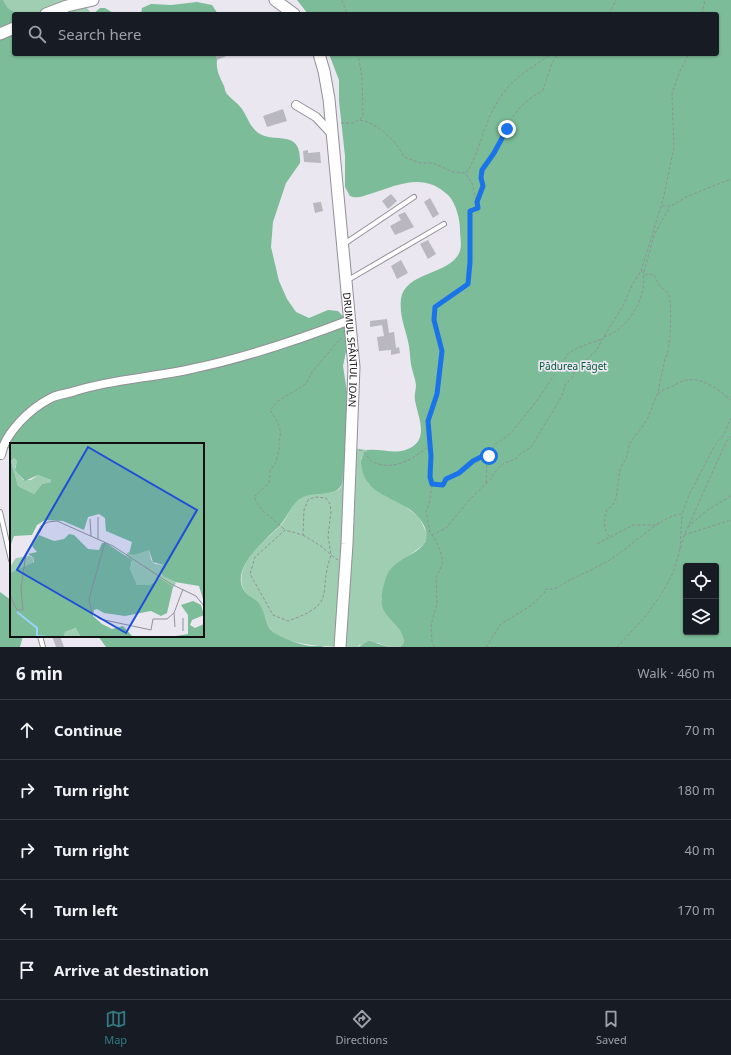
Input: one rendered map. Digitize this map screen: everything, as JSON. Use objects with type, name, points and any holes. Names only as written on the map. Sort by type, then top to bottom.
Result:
[{"type":"main road","points":[[51,12],[66,6],[93,0]]},
{"type":"main road","points":[[275,0],[291,12]]},
{"type":"main road","points":[[0,34],[12,29]]},
{"type":"main road","name":"DRUMUL SFÂNTUL IOAN","points":[[320,56],[326,82],[354,366],[346,562],[340,647]]},
{"type":"street","points":[[296,105],[331,128]]},
{"type":"street","points":[[1,458],[3,446],[19,424],[40,404],[53,397],[99,383],[190,370],[267,349],[350,320]]},
{"type":"lane","points":[[342,245],[414,197]]},
{"type":"lane","points":[[346,281],[444,224]]},
{"type":"lane","points":[[0,512],[10,556]]},
{"type":"lane","points":[[40,637],[43,647]]},
{"type":"path","points":[[342,0],[346,12]]},
{"type":"path","points":[[610,12],[616,0]]},
{"type":"path","points":[[702,12],[705,0]]},
{"type":"path","points":[[331,128],[353,123],[363,117],[362,77],[358,56]]},
{"type":"path","points":[[360,120],[368,122],[400,147],[404,157],[420,164],[433,164],[453,172],[465,173],[470,168],[493,108],[516,78],[548,56]]},
{"type":"path","points":[[477,202],[483,186],[481,178],[482,170],[494,153],[518,110],[530,98],[543,90],[552,62],[556,56]]},
{"type":"path","points":[[432,535],[446,528],[471,498],[504,463],[516,459],[519,455],[531,447],[562,396],[565,385],[572,378],[576,369],[596,351],[602,338],[624,304],[640,271],[662,205],[674,147],[672,94],[679,73],[688,56]]},
{"type":"path","points":[[434,647],[432,641],[432,621],[436,604],[436,578],[443,560],[439,547],[427,524],[426,511],[429,505],[432,484],[430,477],[429,416],[437,394],[442,351],[434,320],[435,307],[468,284],[470,262],[470,211],[478,208],[472,183],[465,173]]},
{"type":"path","points":[[485,484],[487,463],[494,446],[510,434],[536,402],[565,357],[572,351],[617,331],[627,322],[639,303],[645,282],[643,272],[654,235],[671,206],[688,196],[731,179]]},
{"type":"path","points":[[662,205],[671,206]]},
{"type":"path","points":[[609,536],[606,532],[604,518],[607,509],[612,506],[616,498],[620,468],[626,459],[630,444],[647,420],[657,396],[665,359],[668,355],[672,318],[670,300],[666,291],[660,286],[654,274],[644,275]]},
{"type":"path","points":[[342,338],[312,372],[306,384],[278,401],[270,410],[279,425],[281,436],[278,443],[280,446],[276,462],[270,471],[269,483],[254,497],[262,510],[285,530],[303,535],[321,546],[336,559],[346,562]]},
{"type":"path","points":[[657,396],[678,381],[698,380],[711,384],[731,400]]},
{"type":"path","points":[[679,552],[682,514],[689,495],[715,445],[723,436],[731,418]]},
{"type":"path","points":[[617,647],[645,617],[662,593],[672,573],[684,536],[713,470],[726,442],[731,436]]},
{"type":"path","points":[[351,449],[364,451],[373,461],[393,465],[408,461],[426,448],[430,448]]},
{"type":"path","points":[[432,484],[443,485],[446,479],[459,473],[473,461],[491,452]]},
{"type":"path","points":[[688,527],[706,511],[731,496]]},
{"type":"path","points":[[285,530],[255,557],[250,574],[273,616],[288,622],[303,616],[323,601],[326,592],[326,574],[331,555],[328,536],[331,511],[330,504],[326,498],[315,497],[308,500],[304,510],[303,535]]},
{"type":"path","points":[[597,544],[609,536],[620,533],[633,525],[655,525],[678,514],[682,514]]},
{"type":"path","points":[[684,536],[731,520]]},
{"type":"path","points":[[486,647],[501,624],[532,605],[545,592],[545,589],[553,589],[562,586],[586,571],[596,568],[621,553],[636,539],[662,522]]},
{"type":"green space","points":[[0,0],[3,0],[8,8],[15,12],[12,12],[12,56],[218,56],[218,70],[226,92],[244,112],[254,129],[264,136],[291,141],[296,145],[299,152],[300,163],[286,183],[273,222],[271,247],[279,281],[287,299],[296,312],[309,318],[328,310],[338,311],[345,318],[349,337],[343,366],[347,392],[351,401],[342,483],[340,488],[336,491],[308,495],[300,499],[292,507],[281,524],[254,551],[244,565],[241,573],[243,589],[260,605],[272,631],[299,644],[325,647],[106,647],[99,637],[204,637],[204,443],[10,443],[10,448],[0,449]]},
{"type":"green space","points":[[3,0],[80,0],[90,12],[15,12],[8,8]]},
{"type":"green space","name":"Pădurea Făget","points":[[297,0],[731,0],[731,647],[400,647],[403,644],[402,633],[384,610],[382,605],[383,590],[387,575],[392,568],[422,547],[426,540],[426,532],[422,522],[416,514],[372,487],[366,479],[361,461],[363,454],[367,450],[407,450],[417,443],[420,437],[421,425],[415,398],[416,385],[411,367],[409,346],[402,317],[401,299],[404,290],[411,283],[448,265],[455,259],[461,248],[460,226],[454,203],[449,196],[440,188],[430,184],[411,182],[360,197],[350,196],[345,187],[345,156],[339,101],[339,80],[330,56],[719,56],[719,12],[306,12]]},
{"type":"green space","points":[[197,2],[212,5],[217,12],[141,12],[142,8],[151,4],[171,5]]},
{"type":"green space","points":[[100,8],[105,8],[112,12],[95,12]]},
{"type":"green space","points":[[346,447],[367,450],[361,458],[368,483],[385,496],[403,505],[419,517],[428,536],[423,545],[390,570],[381,600],[403,634],[403,644],[400,647],[389,647],[378,643],[359,645],[358,647],[326,646],[290,641],[273,632],[258,603],[243,589],[242,576],[244,567],[249,558],[261,543],[282,524],[297,501],[304,496],[334,492],[341,487]]},
{"type":"green space","points":[[0,592],[10,599],[10,637],[23,637],[20,647],[0,647]]},
{"type":"green space","points":[[369,641],[389,647],[358,647]]},
{"type":"building","points":[[216,56],[226,56],[217,60]]},
{"type":"building","points":[[283,109],[287,121],[267,127],[263,116]]},
{"type":"building","points":[[308,150],[308,153],[320,152],[321,163],[304,162],[303,151]]},
{"type":"building","points":[[391,194],[397,201],[388,209],[382,201]]},
{"type":"building","points":[[430,198],[439,214],[433,218],[424,202]]},
{"type":"building","points":[[321,202],[323,211],[315,213],[313,203]]},
{"type":"building","points":[[405,212],[414,227],[395,235],[390,226],[401,220],[398,215]]},
{"type":"building","points":[[428,240],[436,254],[428,259],[420,244]]},
{"type":"building","points":[[401,260],[408,273],[397,279],[391,266]]},
{"type":"building","points":[[387,319],[389,333],[394,332],[396,348],[399,347],[400,353],[391,355],[391,350],[379,351],[377,337],[384,336],[382,325],[370,327],[370,321]]},
{"type":"building","points":[[52,637],[60,637],[64,647],[56,647]]},
{"type":"route","points":[[489,456],[491,452],[473,461],[455,476],[446,479],[443,485],[436,486],[432,484],[430,477],[431,456],[428,438],[428,421],[437,394],[442,358],[440,341],[434,320],[435,307],[468,284],[470,262],[470,211],[478,208],[477,202],[483,186],[481,178],[482,170],[494,153],[507,129]]}]
